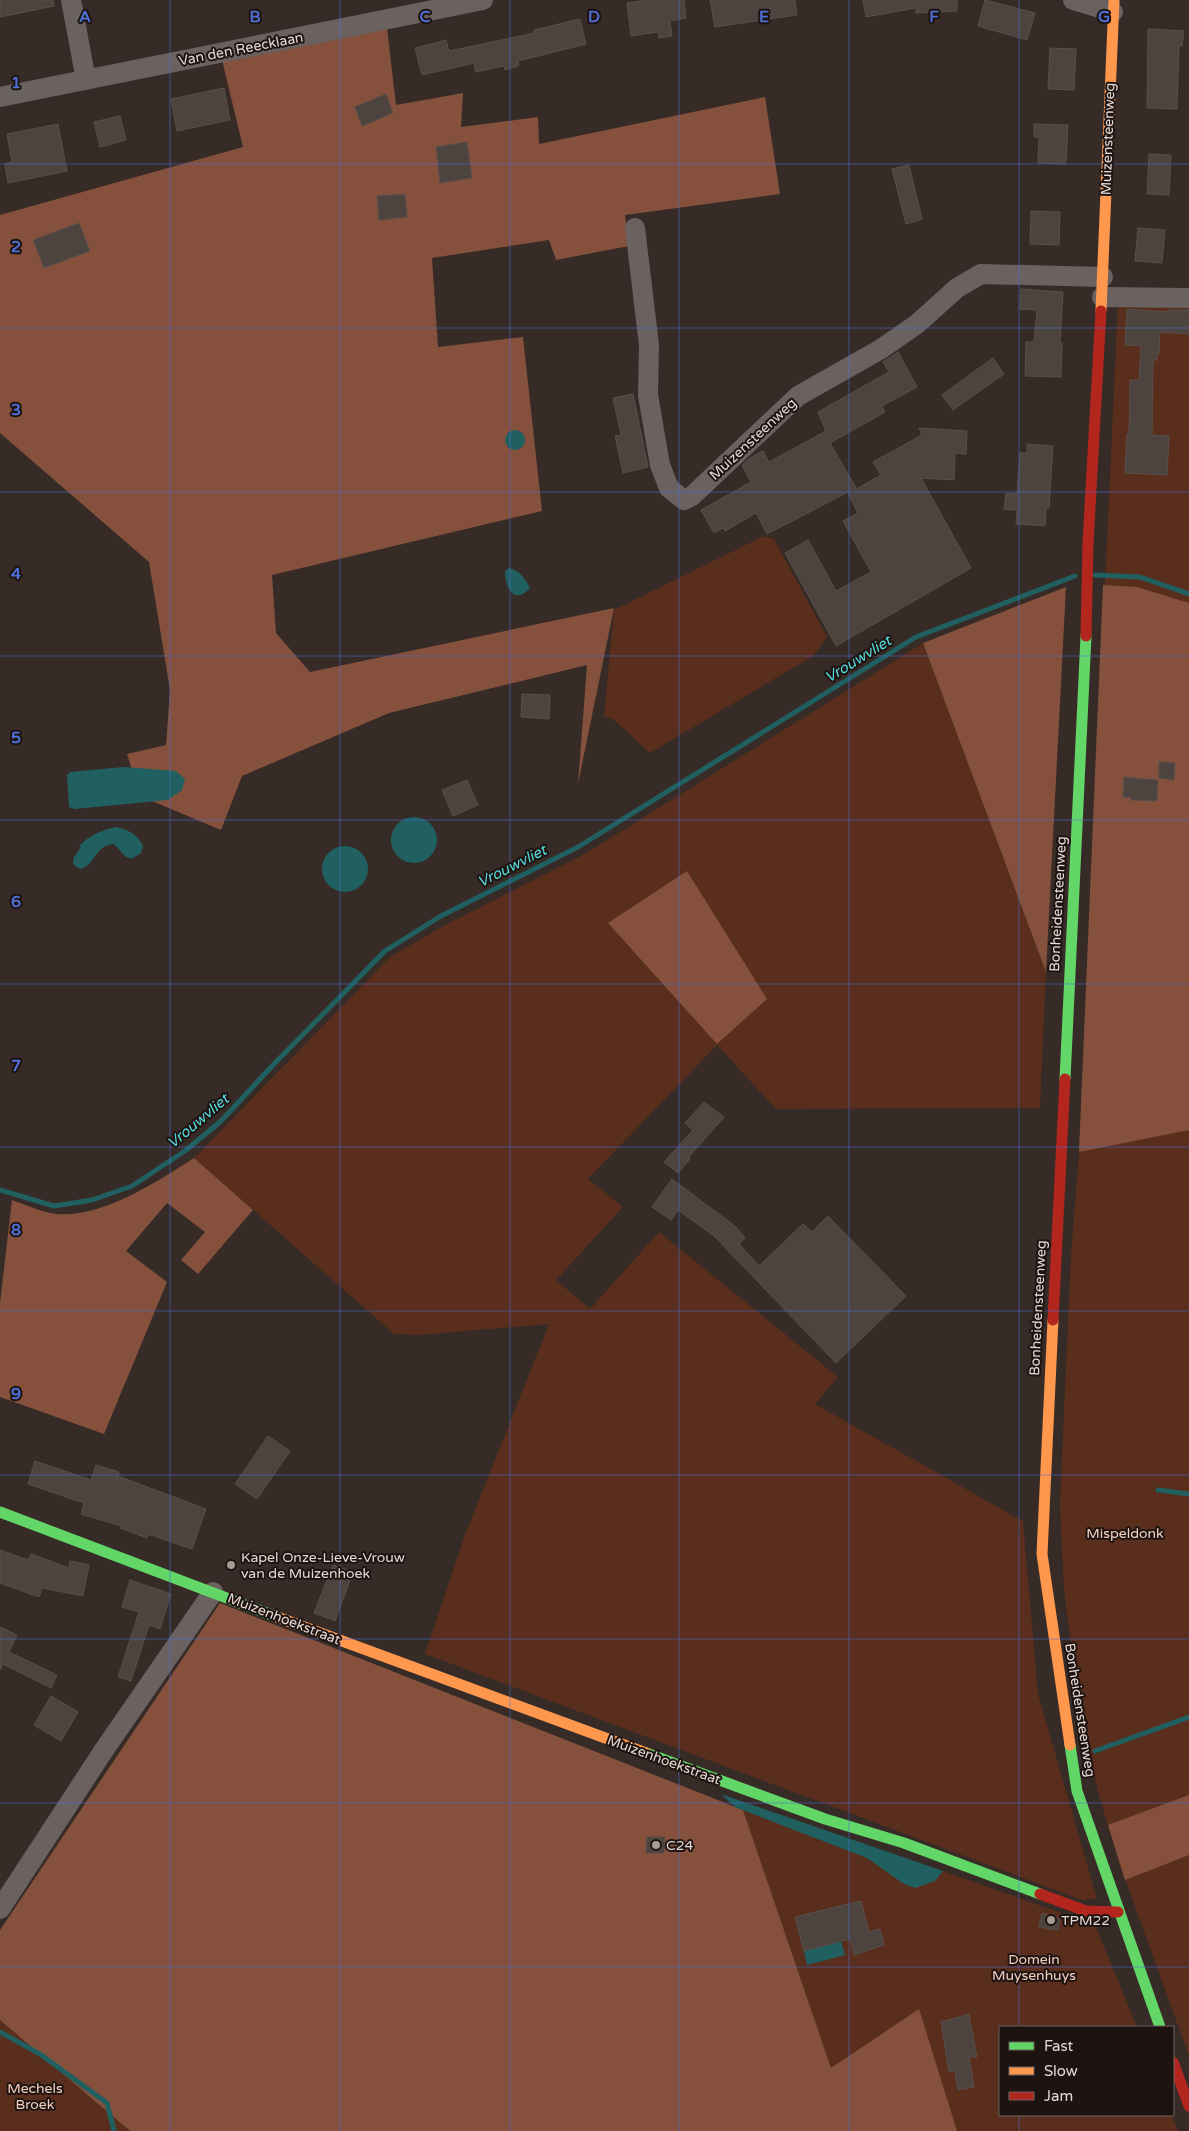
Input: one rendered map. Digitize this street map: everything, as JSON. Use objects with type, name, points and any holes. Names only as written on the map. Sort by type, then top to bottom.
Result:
[{"type":"street","points":[[71,0],[86,80]]},
{"type":"street","name":"Van den Reecklaan","points":[[0,97],[483,0]]},
{"type":"street","points":[[1073,0],[1113,6]]},
{"type":"street","name":"Muizensteenweg","points":[[1088,575],[1113,6]]},
{"type":"street","name":"Muizensteenweg","points":[[634,228],[649,345],[648,395],[660,465],[669,488],[684,500],[692,496],[798,396],[868,356],[917,324],[957,288],[980,274],[1189,298]]},
{"type":"street","name":"Bonheidensteenweg","points":[[1088,575],[1042,1554],[1077,1792],[1160,2026]]},
{"type":"street","name":"Muizenhoekstraat","points":[[0,1512],[825,1819],[904,1843],[1086,1911],[1118,1912]]},
{"type":"street","name":"Muizenhoekstraat","points":[[0,1909],[104,1750],[213,1592]]},
{"type":"street","points":[[1174,2065],[1189,2106]]},
{"type":"green space","name":"Mispeldonk","points":[[1118,302],[1189,302],[1189,2056],[1120,1865],[1098,1792],[1078,1702],[1064,1590],[1060,1509],[1071,1255],[1079,1152]]},
{"type":"green space","points":[[764,536],[774,539],[827,637],[813,656],[650,753],[613,719],[604,717],[614,610]]},
{"type":"green space","points":[[923,643],[1046,972],[1040,1108],[776,1109],[717,1045],[588,1179],[623,1207],[556,1280],[590,1309],[659,1232],[838,1377],[815,1404],[1023,1521],[1038,1694],[1097,1899],[1082,1900],[425,1654],[465,1535],[549,1324],[418,1335],[394,1334],[194,1158],[390,957],[447,924],[583,855]]},
{"type":"green space","name":"Domein Muysenhuys","points":[[743,1810],[867,1858],[885,1869],[939,1874],[943,1871],[1095,1925],[1137,2026],[999,2026],[999,2116],[1172,2116],[1178,2131],[950,2131],[831,2068]]},
{"type":"green space","name":"Mechels Broek","points":[[0,2020],[130,2131],[0,2131]]},
{"type":"shaded area","points":[[387,28],[396,105],[463,93],[461,127],[538,117],[539,144],[765,97],[780,194],[625,215],[629,246],[556,260],[549,240],[432,258],[438,347],[523,337],[542,511],[272,575],[276,633],[310,672],[614,608],[578,784],[587,665],[389,713],[242,776],[221,830],[140,796],[127,754],[166,745],[170,690],[149,562],[0,433],[0,215],[243,147],[222,60]]},
{"type":"shaded area","points":[[1103,585],[1137,587],[1189,603],[1189,1130],[1079,1152]]},
{"type":"shaded area","points":[[1066,587],[1046,972],[923,643]]},
{"type":"shaded area","points":[[687,871],[767,999],[717,1044],[608,923]]},
{"type":"shaded area","points":[[194,1158],[253,1210],[198,1274],[181,1260],[205,1232],[167,1203],[126,1251],[167,1282],[104,1434],[0,1397],[0,1303],[12,1200],[56,1214],[74,1214],[92,1210],[110,1204],[146,1187]]},
{"type":"shaded area","points":[[220,1603],[743,1810],[831,2068],[919,2009],[957,2131],[130,2131],[0,2020],[0,1930]]},
{"type":"shaded area","points":[[1189,1795],[1189,1855],[1125,1880],[1108,1825]]},
{"type":"water","points":[[515,430],[522,433],[525,440],[522,447],[515,450],[508,447],[505,440],[508,433]]},
{"type":"water","points":[[509,568],[519,573],[526,581],[530,588],[524,593],[515,595],[509,588],[505,571]]},
{"type":"water","points":[[124,767],[176,771],[185,779],[182,790],[168,800],[75,809],[69,807],[67,775],[70,772]]},
{"type":"water","points":[[409,817],[419,817],[433,827],[437,840],[433,853],[427,859],[419,863],[409,863],[395,853],[391,845],[391,835],[401,821]]},
{"type":"water","points":[[116,827],[129,831],[138,838],[143,846],[141,853],[131,859],[125,856],[114,844],[107,845],[85,867],[80,869],[73,864],[74,856],[83,842],[96,834]]},
{"type":"water","points":[[345,846],[358,850],[364,856],[368,869],[364,882],[358,888],[345,892],[332,888],[326,882],[322,869],[326,856],[332,850]]},
{"type":"water","points":[[721,1794],[943,1871],[935,1881],[915,1888],[904,1884],[867,1858],[735,1807]]},
{"type":"water","points":[[841,1941],[845,1955],[807,1965],[804,1951]]},
{"type":"building","points":[[0,0],[53,0],[54,6],[0,17]]},
{"type":"building","points":[[647,0],[684,0],[686,18],[670,21],[672,36],[659,38],[658,32],[631,36],[627,3]]},
{"type":"building","points":[[710,0],[795,0],[797,15],[715,27]]},
{"type":"building","points":[[863,0],[957,0],[957,11],[916,13],[916,8],[866,17]]},
{"type":"building","points":[[985,0],[1035,13],[1027,40],[978,26]]},
{"type":"building","points":[[580,19],[586,44],[518,61],[519,66],[505,70],[504,66],[476,72],[474,63],[422,75],[415,48],[446,40],[449,51],[535,33],[534,30]]},
{"type":"building","points":[[1148,29],[1184,31],[1182,46],[1179,46],[1177,109],[1147,108]]},
{"type":"building","points":[[1050,48],[1076,49],[1074,90],[1048,89]]},
{"type":"building","points":[[224,88],[230,120],[177,131],[171,99]]},
{"type":"building","points":[[386,94],[393,113],[362,126],[355,107]]},
{"type":"building","points":[[120,116],[126,140],[100,147],[94,122]]},
{"type":"building","points":[[58,124],[67,171],[8,183],[5,164],[12,162],[7,134]]},
{"type":"building","points":[[1034,124],[1068,125],[1066,164],[1038,163],[1039,137],[1034,137]]},
{"type":"building","points":[[467,142],[472,178],[440,183],[436,147]]},
{"type":"building","points":[[1149,154],[1171,155],[1169,195],[1147,194]]},
{"type":"building","points":[[909,165],[922,219],[906,224],[892,169]]},
{"type":"building","points":[[405,194],[407,217],[379,220],[377,196]]},
{"type":"building","points":[[1031,211],[1060,212],[1059,245],[1030,244]]},
{"type":"building","points":[[79,223],[90,251],[44,268],[33,240]]},
{"type":"building","points":[[1138,228],[1165,230],[1162,263],[1135,261]]},
{"type":"building","points":[[1021,289],[1063,292],[1060,343],[1062,343],[1061,377],[1025,376],[1026,342],[1034,342],[1037,310],[1020,309]]},
{"type":"building","points":[[1127,309],[1169,312],[1169,310],[1189,310],[1189,334],[1160,332],[1159,354],[1157,354],[1157,360],[1153,360],[1152,435],[1169,436],[1167,475],[1125,473],[1127,434],[1129,434],[1130,380],[1139,380],[1141,346],[1125,345]]},
{"type":"building","points":[[898,352],[917,387],[882,406],[885,412],[830,443],[856,488],[767,534],[756,513],[725,531],[723,528],[714,533],[701,510],[751,482],[742,465],[763,451],[769,462],[826,431],[818,412],[889,372],[883,362]]},
{"type":"building","points":[[993,358],[1004,374],[953,410],[942,395]]},
{"type":"building","points":[[633,394],[648,467],[623,473],[615,436],[621,435],[613,398]]},
{"type":"building","points":[[919,428],[967,431],[966,454],[955,453],[954,480],[921,478],[971,568],[836,646],[785,553],[808,540],[836,591],[871,572],[843,521],[858,513],[848,494],[881,475],[873,462],[922,435]]},
{"type":"building","points":[[1027,444],[1053,446],[1049,508],[1046,508],[1045,526],[1016,524],[1017,510],[1004,509],[1006,493],[1017,494],[1020,453],[1027,453]]},
{"type":"building","points":[[522,694],[550,695],[549,719],[521,717]]},
{"type":"building","points":[[1159,762],[1175,763],[1174,780],[1159,778]]},
{"type":"building","points":[[1124,777],[1158,780],[1157,801],[1131,800],[1131,798],[1123,797]]},
{"type":"building","points":[[467,780],[478,805],[453,816],[442,790]]},
{"type":"building","points":[[704,1102],[724,1117],[688,1158],[690,1159],[678,1173],[664,1162],[693,1130],[685,1123]]},
{"type":"building","points":[[672,1179],[735,1226],[745,1238],[739,1244],[759,1266],[803,1224],[812,1232],[828,1216],[906,1296],[836,1363],[714,1236],[678,1210],[671,1220],[652,1207]]},
{"type":"building","points":[[268,1436],[290,1451],[257,1499],[235,1484]]},
{"type":"building","points":[[35,1461],[91,1480],[96,1465],[119,1472],[118,1476],[206,1509],[192,1549],[148,1534],[147,1538],[120,1528],[121,1526],[81,1514],[84,1503],[28,1484]]},
{"type":"building","points":[[0,1550],[28,1560],[31,1554],[69,1568],[70,1561],[89,1565],[83,1596],[42,1588],[39,1597],[0,1583]]},
{"type":"building","points":[[333,1565],[353,1572],[335,1621],[314,1613]]},
{"type":"building","points":[[130,1580],[171,1594],[160,1629],[149,1625],[131,1681],[118,1677],[139,1612],[122,1607]]},
{"type":"building","points":[[0,1627],[17,1635],[9,1652],[57,1675],[51,1688],[3,1664],[0,1670]]},
{"type":"building","points":[[51,1696],[78,1712],[61,1741],[34,1725]]},
{"type":"building","name":"C24","points":[[647,1837],[665,1837],[664,1853],[646,1853]]},
{"type":"building","points":[[861,1901],[869,1932],[880,1929],[884,1945],[854,1955],[850,1939],[804,1951],[795,1917]]},
{"type":"building","points":[[1042,1913],[1060,1919],[1058,1930],[1039,1927]]},
{"type":"building","points":[[969,2014],[977,2057],[969,2057],[974,2087],[958,2090],[955,2071],[949,2072],[941,2022]]},
{"type":"waterway","name":"Vrouwvliet","points":[[1095,575],[1140,577],[1189,594]]},
{"type":"waterway","name":"Vrouwvliet","points":[[0,1190],[54,1206],[92,1200],[132,1186],[185,1151],[221,1121],[385,951],[441,916],[578,847],[916,637],[1075,576]]},
{"type":"waterway","points":[[1158,1490],[1189,1494]]},
{"type":"waterway","points":[[1095,1751],[1189,1717]]},
{"type":"waterway","points":[[0,2032],[40,2054],[107,2103],[114,2131]]},
{"type":"traffic: fast","points":[[1065,1079],[1086,636]]},
{"type":"traffic: fast","points":[[0,1512],[277,1617]]},
{"type":"traffic: fast","points":[[1070,1745],[1077,1791],[1160,2026]]},
{"type":"traffic: fast","points":[[646,1753],[825,1819],[904,1843],[1040,1894]]},
{"type":"traffic: slow","points":[[1101,311],[1114,0]]},
{"type":"traffic: slow","points":[[1053,1320],[1042,1554],[1070,1745]]},
{"type":"traffic: slow","points":[[277,1617],[646,1753]]},
{"type":"traffic: jam","points":[[1086,636],[1088,543],[1101,311]]},
{"type":"traffic: jam","points":[[1053,1320],[1065,1079]]},
{"type":"traffic: jam","points":[[1040,1894],[1086,1911],[1118,1912]]},
{"type":"traffic: jam","points":[[1174,2065],[1189,2106]]},
{"type":"place","name":"Kapel Onze-Lieve-Vrouw van de Muizenhoek","points":[[231,1565]]},
{"type":"place","name":"C24","points":[[656,1845]]},
{"type":"place","name":"TPM22","points":[[1051,1920]]}]
